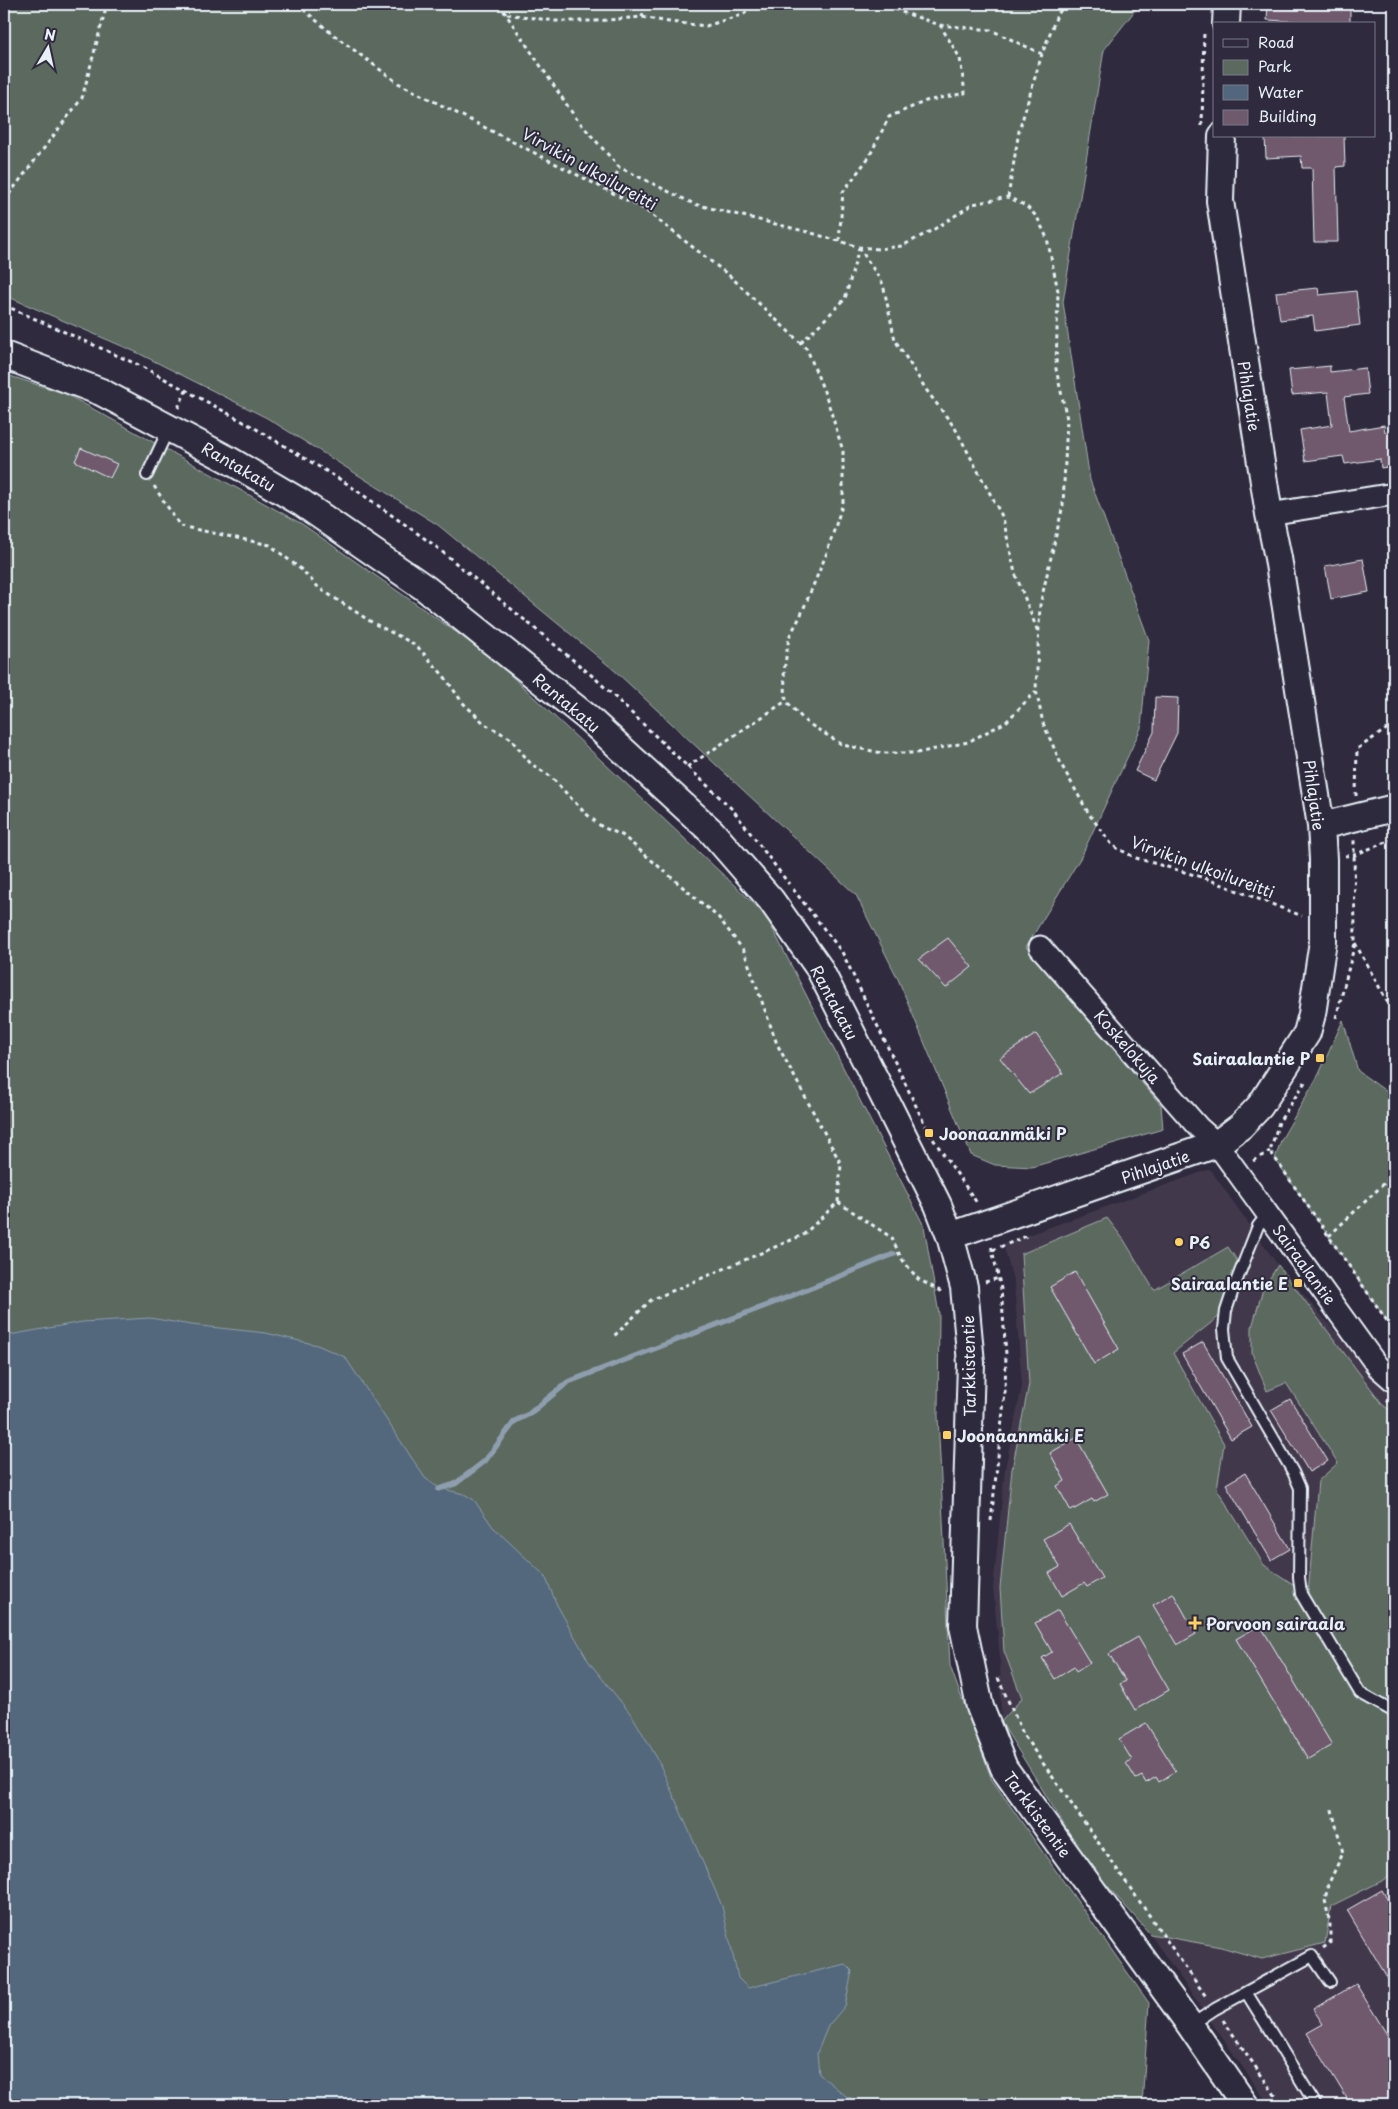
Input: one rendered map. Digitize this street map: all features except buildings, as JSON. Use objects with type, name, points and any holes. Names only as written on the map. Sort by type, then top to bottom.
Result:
[{"type":"street","points":[[1216,22],[1227,4]]},
{"type":"street","name":"Pihlajatie","points":[[950,1236],[980,1213],[1217,1144],[1241,1126],[1260,1106],[1307,1033],[1312,1014],[1323,941],[1321,826],[1278,558],[1269,514],[1220,201],[1212,132]]},
{"type":"street","name":"Rantakatu","points":[[4,355],[101,392],[170,427],[302,503],[425,588],[588,718],[712,832],[771,900],[818,968],[938,1205],[950,1236]]},
{"type":"street","points":[[1269,514],[1394,494]]},
{"type":"street","points":[[1321,826],[1394,808]]},
{"type":"street","name":"Koskelokuja","points":[[1040,947],[1198,1127],[1217,1144]]},
{"type":"street","name":"Sairaalantie","points":[[1217,1144],[1268,1212],[1378,1367],[1394,1381]]},
{"type":"street","name":"Tarkkistentie","points":[[950,1236],[964,1288],[970,1344],[963,1626],[980,1707],[1004,1768],[1245,2105]]},
{"type":"lane","points":[[147,475],[170,427]]},
{"type":"lane","points":[[1268,1212],[1258,1226],[1226,1310],[1224,1329],[1227,1358],[1293,1472],[1300,1488],[1299,1576],[1301,1594],[1360,1693],[1394,1712]]},
{"type":"lane","points":[[1190,2026],[1215,2009],[1312,1956],[1330,1982]]},
{"type":"lane","points":[[1246,1992],[1316,2105]]},
{"type":"path","points":[[4,201],[82,98],[107,4]]},
{"type":"path","name":"Virvikin ulkoilureitti","points":[[297,4],[330,32],[398,83],[644,208],[731,277],[808,349],[827,399],[842,451],[842,503],[826,555],[800,617],[789,637],[784,671],[786,701]]},
{"type":"path","name":"Virvikin ulkoilureitti","points":[[498,4],[575,117],[619,167],[694,204],[808,232],[859,247],[879,249],[902,246],[933,230],[973,204],[1008,197],[1026,206],[1037,217],[1047,238],[1058,290],[1056,369],[1067,419],[1063,505],[1040,605],[1036,690],[1043,723],[1062,766],[1090,814],[1113,846],[1136,858],[1212,881],[1309,919]]},
{"type":"path","points":[[642,17],[646,4]]},
{"type":"path","points":[[506,14],[555,20],[596,21],[642,17],[706,26],[744,14],[753,4]]},
{"type":"path","points":[[888,4],[899,11],[940,26],[990,30],[1042,54]]},
{"type":"path","points":[[1008,197],[1019,131],[1042,54],[1057,15],[1066,4]]},
{"type":"path","points":[[840,241],[843,192],[869,157],[889,117],[926,101],[965,93],[960,58],[940,26]]},
{"type":"path","points":[[1212,132],[1213,96]]},
{"type":"path","points":[[611,191],[619,167]]},
{"type":"path","points":[[801,343],[845,299],[859,247]]},
{"type":"path","points":[[859,247],[883,284],[896,340],[927,391],[955,428],[1003,518],[1015,573],[1039,635]]},
{"type":"path","points":[[4,306],[143,368],[252,426],[346,483],[434,545],[596,679],[732,810],[842,952],[929,1133],[980,1213],[993,1250],[1001,1289],[1006,1354],[1006,1392],[990,1529]]},
{"type":"path","points":[[147,475],[180,526],[270,546],[303,570],[319,588],[373,623],[416,645],[444,676],[462,702],[485,724],[510,738],[531,764],[550,776],[584,812],[602,827],[622,835],[719,918],[744,952],[778,1044],[841,1164],[838,1202],[803,1235],[651,1300],[613,1337]]},
{"type":"path","points":[[688,767],[786,701],[806,722],[843,745],[882,753],[917,753],[968,742],[1006,722],[1036,690]]},
{"type":"path","points":[[1334,1024],[1355,943],[1354,855],[1357,750],[1394,724]]},
{"type":"path","points":[[1323,859],[1354,855],[1394,839]]},
{"type":"path","points":[[1355,943],[1394,1014]]},
{"type":"path","points":[[1310,1074],[1280,1122],[1270,1151],[1394,1331]]},
{"type":"path","points":[[1329,1236],[1394,1174]]},
{"type":"path","points":[[980,1213],[986,1199]]},
{"type":"path","points":[[838,1202],[892,1238],[901,1258],[918,1279],[942,1293]]},
{"type":"path","points":[[998,1677],[1024,1736],[1282,2105]]},
{"type":"path","points":[[1312,1956],[1330,1943],[1330,1925],[1325,1900],[1328,1885],[1343,1852],[1331,1806]]},
{"type":"shaded area","name":"Porvoon sairaala","points":[[1210,1169],[1278,1265],[1334,1330],[1394,1371],[1394,2105],[1269,2105],[1150,1934],[1088,1864],[1001,1722],[1000,1658],[993,1588],[1005,1469],[1022,1386],[1014,1283],[1003,1244]]},
{"type":"green space","points":[[4,4],[1140,4],[1104,50],[1063,302],[1090,480],[1149,640],[1141,728],[1081,857],[1026,947],[1161,1105],[1163,1129],[1032,1167],[995,1165],[971,1155],[898,979],[856,895],[614,670],[438,525],[267,418],[138,353],[4,295]]},
{"type":"green space","points":[[4,374],[66,394],[302,524],[490,656],[765,914],[924,1226],[939,1314],[938,1416],[950,1666],[992,1780],[1149,2003],[1142,2105],[4,2105]]},
{"type":"green space","points":[[1343,1020],[1358,1071],[1394,1097],[1394,1331],[1275,1159],[1281,1140],[1319,1074]]},
{"type":"green space","name":"Porvoon sairaala","points":[[1107,1218],[1124,1240],[1154,1290],[1228,1247],[1242,1268],[1226,1311],[1173,1353],[1224,1444],[1217,1489],[1264,1565],[1308,1594],[1318,1481],[1338,1463],[1286,1383],[1267,1391],[1252,1353],[1252,1327],[1263,1289],[1278,1265],[1384,1406],[1394,1413],[1394,1535],[1386,1545],[1394,1551],[1394,1875],[1331,1906],[1325,1943],[1262,1959],[1221,1947],[1150,1934],[1088,1864],[1001,1722],[1022,1698],[1004,1651],[1000,1588],[1012,1469],[1029,1384],[1021,1254]]},
{"type":"water","points":[[150,1318],[191,1325],[266,1333],[317,1345],[345,1357],[425,1478],[439,1488],[464,1494],[474,1500],[493,1527],[545,1576],[557,1605],[589,1662],[633,1717],[657,1758],[722,1906],[738,1978],[748,1988],[845,1964],[852,1971],[845,2006],[828,2026],[817,2053],[819,2074],[846,2096],[864,2105],[4,2105],[4,1336],[82,1322]]},
{"type":"waterway","points":[[439,1489],[455,1484],[485,1461],[515,1421],[529,1414],[568,1382],[894,1254]]},
{"type":"place","name":"Sairaalantie P","points":[[1320,1058]]},
{"type":"place","name":"Joonaanmäki P","points":[[929,1133]]},
{"type":"place","name":"P6","points":[[1179,1242]]},
{"type":"place","name":"Sairaalantie E","points":[[1298,1283]]},
{"type":"place","name":"Joonaanmäki E","points":[[947,1435]]},
{"type":"place","name":"Porvoon sairaala","points":[[1195,1623]]}]
